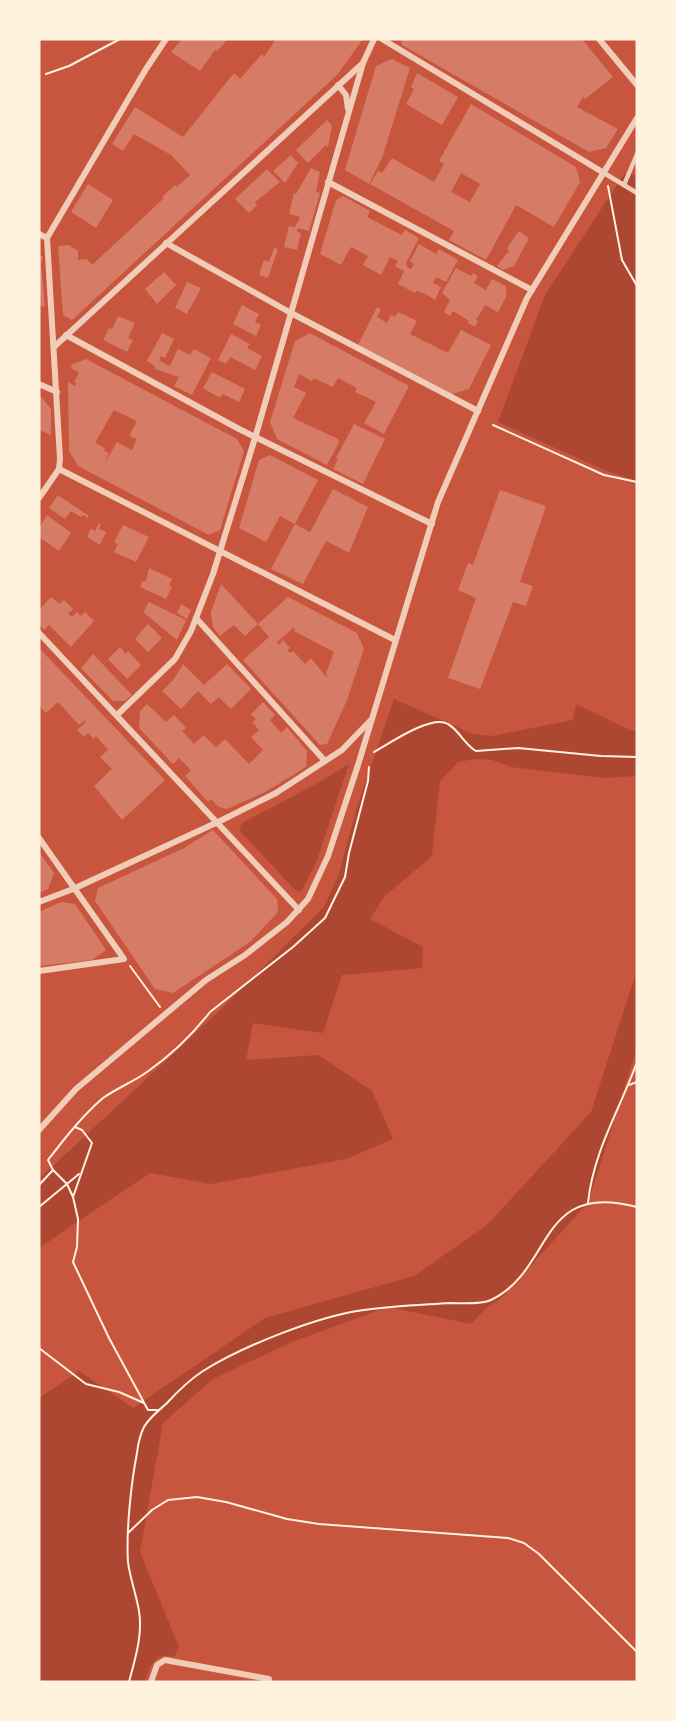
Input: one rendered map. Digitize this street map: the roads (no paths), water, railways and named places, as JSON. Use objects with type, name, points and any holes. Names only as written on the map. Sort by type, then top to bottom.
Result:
[{"type":"street","points":[[39,498],[59,469],[55,346],[47,238],[166,39]]},
{"type":"street","points":[[117,715],[175,659],[196,618],[221,550],[363,63],[374,39]]},
{"type":"street","points":[[382,39],[604,173]]},
{"type":"street","points":[[599,39],[637,85]]},
{"type":"street","points":[[55,346],[363,63]]},
{"type":"street","points":[[338,85],[346,95],[349,111]]},
{"type":"street","points":[[39,1130],[76,1089],[206,981],[245,955],[287,922],[299,910],[316,885],[358,765],[438,502],[532,290],[637,118]]},
{"type":"street","points":[[328,182],[532,290]]},
{"type":"street","points":[[39,234],[47,238]]},
{"type":"street","points":[[166,243],[291,313],[478,411]]},
{"type":"street","points":[[66,335],[255,438],[432,524]]},
{"type":"street","points":[[39,384],[57,392]]},
{"type":"street","points":[[59,469],[395,640]]},
{"type":"street","points":[[196,618],[325,761]]},
{"type":"street","points":[[39,633],[299,910]]},
{"type":"street","points":[[39,902],[74,889],[276,793],[342,750],[370,721]]},
{"type":"street","points":[[39,838],[124,959],[39,971]]},
{"type":"street","points":[[151,1682],[157,1665],[165,1660],[270,1679]]},
{"type":"lane","points":[[624,185],[637,154]]},
{"type":"lane","points":[[604,173],[637,193]]}]
